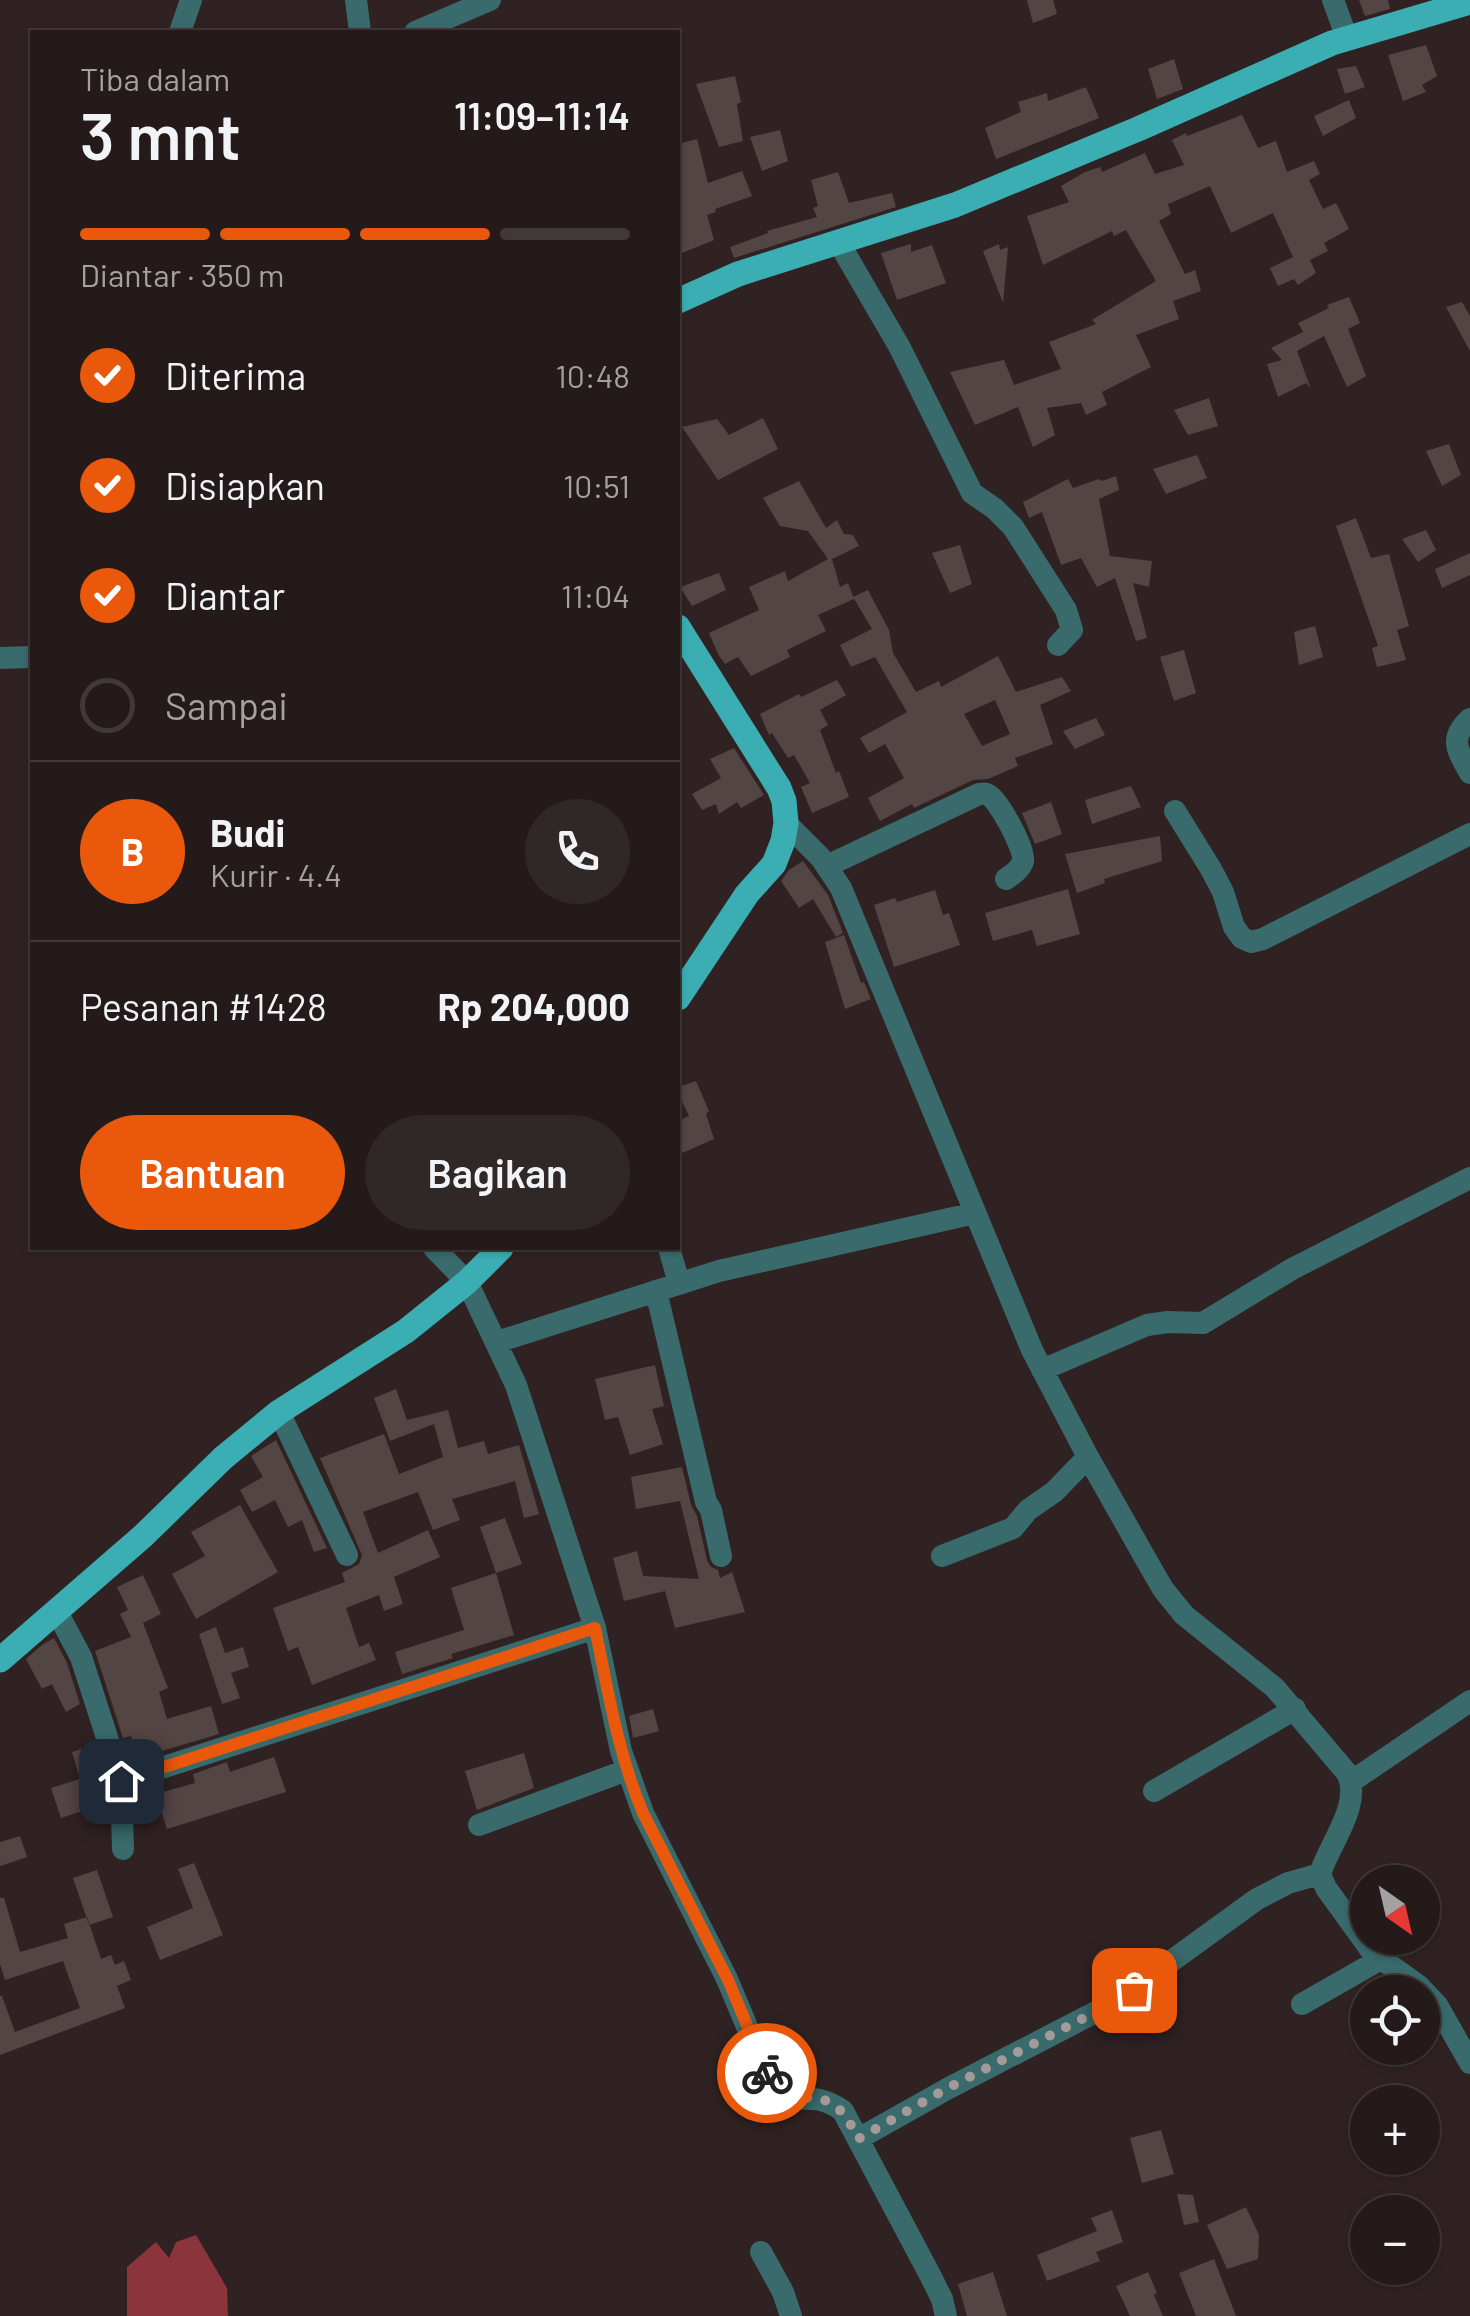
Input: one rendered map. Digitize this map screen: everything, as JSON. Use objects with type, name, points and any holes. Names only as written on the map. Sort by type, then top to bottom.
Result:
[{"type":"main road","points":[[680,300],[738,274],[955,206],[1347,38],[1470,2]]},
{"type":"main road","points":[[680,630],[779,788],[786,822],[774,864],[747,894],[680,995]]},
{"type":"main road","points":[[0,1660],[278,1412],[406,1330],[467,1282],[498,1250]]},
{"type":"street","points":[[181,30],[191,0]]},
{"type":"street","points":[[356,0],[360,30]]},
{"type":"street","points":[[420,30],[490,0]]},
{"type":"street","points":[[1334,0],[1347,38]]},
{"type":"street","points":[[839,243],[899,346],[972,493],[1014,528],[1066,610],[1072,630],[1058,645]]},
{"type":"street","points":[[0,658],[30,657]]},
{"type":"street","points":[[1470,719],[1456,738],[1470,773]]},
{"type":"street","points":[[827,866],[985,793],[991,795],[1003,813],[1022,849],[1023,862],[1006,880]]},
{"type":"street","points":[[1176,811],[1217,880],[1234,926],[1242,938],[1251,942],[1470,834]]},
{"type":"street","points":[[786,822],[842,888],[1042,1370],[1152,1570],[1175,1605],[1260,1674],[1295,1709],[1352,1781],[1348,1810],[1320,1874]]},
{"type":"street","points":[[1042,1370],[1147,1325],[1203,1323],[1292,1269],[1470,1178]]},
{"type":"street","points":[[497,1342],[719,1271],[975,1213]]},
{"type":"street","points":[[436,1250],[467,1282],[516,1385],[595,1628],[627,1770],[643,1813],[728,1980],[776,2090],[784,2098],[813,2097],[830,2102],[843,2112],[929,2273],[946,2316]]},
{"type":"street","points":[[671,1250],[679,1283]]},
{"type":"street","points":[[656,1291],[721,1556]]},
{"type":"street","points":[[278,1412],[347,1555]]},
{"type":"street","points":[[942,1556],[1013,1528],[1088,1457]]},
{"type":"street","points":[[56,1610],[81,1658],[121,1781],[124,1849]]},
{"type":"street","points":[[121,1781],[595,1628]]},
{"type":"street","points":[[1352,1781],[1470,1701]]},
{"type":"street","points":[[1154,1790],[1295,1709]]},
{"type":"street","points":[[479,1825],[627,1770]]},
{"type":"street","points":[[858,2139],[1115,2002],[1257,1899],[1288,1883],[1320,1874]]},
{"type":"street","points":[[1320,1874],[1342,1912],[1373,1952],[1428,1994],[1470,2063]]},
{"type":"street","points":[[1302,2004],[1381,1959]]},
{"type":"street","points":[[761,2252],[791,2316]]},
{"type":"shaded area","points":[[196,2235],[227,2288],[228,2316],[127,2316],[127,2267],[156,2242],[169,2258],[176,2242]]},
{"type":"building","points":[[1027,0],[1053,0],[1057,14],[1033,23]]},
{"type":"building","points":[[1359,0],[1388,0],[1390,9],[1365,16]]},
{"type":"building","points":[[1426,45],[1437,76],[1422,85],[1426,92],[1403,101],[1388,55]]},
{"type":"building","points":[[1174,59],[1183,89],[1157,99],[1148,69]]},
{"type":"building","points":[[1356,66],[1365,87],[1345,94],[1337,69]]},
{"type":"building","points":[[735,76],[743,141],[719,147],[696,84]]},
{"type":"building","points":[[1086,87],[1099,118],[996,159],[985,128],[1021,112],[1018,102],[1047,93],[1048,101]]},
{"type":"building","points":[[1349,100],[1356,118],[1323,136],[1314,116]]},
{"type":"building","points":[[1242,115],[1258,148],[1276,141],[1287,172],[1314,161],[1320,174],[1309,180],[1323,209],[1336,203],[1349,229],[1324,243],[1328,251],[1310,260],[1316,273],[1298,285],[1294,279],[1278,286],[1270,268],[1293,257],[1273,213],[1231,233],[1210,186],[1168,204],[1171,214],[1159,221],[1185,274],[1195,270],[1201,291],[1173,301],[1179,319],[1136,335],[1151,367],[1102,392],[1107,405],[1086,415],[1081,403],[1047,408],[1055,435],[1033,447],[1018,407],[975,425],[950,372],[1004,360],[1014,385],[1061,369],[1049,342],[1096,324],[1092,320],[1156,281],[1126,230],[1114,236],[1112,231],[1043,265],[1027,216],[1069,202],[1061,186],[1100,167],[1102,172],[1145,153],[1155,174],[1184,165],[1172,140]]},
{"type":"building","points":[[780,130],[788,161],[762,171],[750,137]]},
{"type":"building","points":[[697,139],[708,183],[742,171],[752,196],[707,215],[714,240],[682,253],[680,246],[680,143]]},
{"type":"building","points":[[838,172],[849,203],[892,193],[896,207],[734,258],[730,247],[767,231],[817,217],[811,180]]},
{"type":"building","points":[[911,244],[911,252],[932,245],[946,283],[897,300],[881,253]]},
{"type":"building","points":[[999,244],[1000,250],[1008,247],[1003,303],[983,251]]},
{"type":"building","points":[[1349,297],[1360,323],[1348,329],[1366,376],[1347,387],[1324,336],[1297,351],[1311,389],[1306,383],[1278,397],[1267,364],[1282,360],[1271,348],[1303,332],[1298,323]]},
{"type":"building","points":[[1462,302],[1470,316],[1470,351],[1446,307]]},
{"type":"building","points":[[1209,398],[1218,426],[1188,435],[1174,410]]},
{"type":"building","points":[[763,418],[778,449],[718,480],[682,427],[717,419],[729,435]]},
{"type":"building","points":[[1449,444],[1461,475],[1442,486],[1426,451]]},
{"type":"building","points":[[1197,455],[1207,478],[1166,494],[1153,469]]},
{"type":"building","points":[[1116,476],[1119,490],[1099,499],[1110,556],[1152,561],[1149,587],[1133,583],[1147,638],[1136,641],[1115,578],[1097,587],[1081,558],[1061,565],[1042,512],[1029,518],[1023,502],[1068,479],[1073,488]]},
{"type":"building","points":[[799,481],[826,528],[837,520],[844,534],[853,535],[859,546],[832,559],[840,587],[848,583],[854,599],[818,615],[826,631],[787,650],[790,657],[751,676],[738,657],[725,664],[709,633],[759,610],[749,587],[785,571],[788,581],[828,559],[808,531],[780,526],[763,498]]},
{"type":"building","points":[[1356,518],[1371,558],[1389,554],[1409,626],[1397,630],[1406,660],[1377,667],[1372,648],[1378,646],[1336,526]]},
{"type":"building","points":[[1426,530],[1436,550],[1418,562],[1402,539]]},
{"type":"building","points":[[960,545],[972,584],[950,593],[932,553]]},
{"type":"building","points":[[1470,553],[1470,575],[1442,588],[1435,569]]},
{"type":"building","points":[[719,573],[726,590],[692,606],[680,587]]},
{"type":"building","points":[[868,590],[889,630],[893,653],[916,692],[939,681],[941,687],[998,656],[1016,692],[1062,677],[1071,691],[1040,705],[1053,744],[1015,758],[1018,766],[988,779],[973,780],[914,808],[912,804],[880,821],[868,798],[904,778],[885,744],[869,753],[860,738],[907,712],[875,657],[851,667],[840,645],[872,629],[853,597]],"holes":[[[995,700],[1010,734],[982,746],[964,714]]]},
{"type":"building","points":[[1315,626],[1323,657],[1299,665],[1294,632]]},
{"type":"building","points":[[1184,650],[1196,693],[1174,701],[1160,657]]},
{"type":"building","points":[[837,680],[846,695],[820,710],[828,725],[820,730],[849,797],[812,813],[801,787],[810,783],[794,755],[788,758],[772,733],[769,735],[760,714]]},
{"type":"building","points":[[1096,718],[1105,735],[1075,749],[1063,731]]},
{"type":"building","points":[[734,748],[764,795],[741,808],[737,802],[719,814],[716,804],[702,810],[692,794],[721,778],[710,759]]},
{"type":"building","points":[[1131,786],[1141,807],[1092,824],[1085,800]]},
{"type":"building","points":[[1051,802],[1062,834],[1035,844],[1022,813]]},
{"type":"building","points":[[1160,836],[1162,861],[1104,879],[1105,883],[1077,893],[1065,854]]},
{"type":"building","points":[[803,861],[828,895],[843,933],[836,937],[813,899],[799,908],[781,881]]},
{"type":"building","points":[[1068,889],[1080,934],[1037,946],[1032,930],[993,941],[985,913]]},
{"type":"building","points":[[935,890],[943,915],[949,913],[960,945],[894,967],[874,905]]},
{"type":"building","points":[[844,935],[871,999],[845,1009],[825,942]]},
{"type":"building","points":[[696,1081],[709,1111],[706,1114],[714,1139],[680,1154],[680,1120],[689,1116],[680,1097],[680,1086]]},
{"type":"building","points":[[655,1365],[664,1406],[652,1409],[663,1444],[630,1455],[618,1417],[605,1420],[595,1379]]},
{"type":"building","points":[[396,1389],[407,1420],[448,1410],[458,1448],[484,1441],[488,1454],[519,1445],[539,1514],[524,1518],[515,1481],[452,1499],[460,1520],[433,1530],[418,1492],[363,1512],[378,1553],[428,1530],[440,1557],[394,1577],[403,1604],[384,1611],[379,1595],[346,1608],[359,1647],[369,1643],[376,1660],[312,1685],[298,1647],[288,1651],[273,1608],[345,1582],[342,1573],[359,1564],[362,1555],[320,1458],[384,1434],[399,1474],[443,1457],[434,1424],[390,1441],[374,1398]]},
{"type":"building","points":[[276,1440],[327,1548],[314,1552],[302,1520],[288,1527],[275,1500],[252,1512],[240,1490],[263,1477],[251,1456]]},
{"type":"building","points":[[682,1467],[707,1560],[718,1570],[720,1578],[732,1572],[745,1612],[675,1628],[665,1591],[624,1601],[613,1558],[637,1551],[643,1576],[699,1579],[680,1501],[636,1509],[631,1477]]},
{"type":"building","points":[[240,1505],[278,1572],[196,1619],[172,1574],[205,1556],[191,1532]]},
{"type":"building","points":[[505,1518],[522,1564],[496,1573],[480,1527]]},
{"type":"building","points":[[496,1573],[514,1635],[402,1674],[395,1652],[464,1630],[451,1588]]},
{"type":"building","points":[[143,1575],[161,1614],[143,1623],[168,1688],[159,1692],[167,1719],[211,1706],[219,1734],[138,1758],[131,1736],[123,1738],[95,1651],[131,1637],[120,1614],[128,1610],[117,1587]]},
{"type":"building","points":[[216,1627],[225,1653],[243,1647],[249,1667],[231,1673],[240,1698],[222,1704],[199,1634]]},
{"type":"building","points":[[54,1638],[80,1704],[66,1712],[52,1684],[42,1689],[26,1659]]},
{"type":"building","points":[[653,1709],[659,1731],[633,1738],[629,1716]]},
{"type":"building","points":[[90,1746],[107,1803],[61,1818],[51,1788],[80,1779],[72,1752]]},
{"type":"building","points":[[524,1753],[534,1788],[477,1810],[465,1771]]},
{"type":"building","points":[[274,1757],[286,1792],[167,1829],[156,1794],[195,1783],[193,1774],[227,1762],[230,1772]]},
{"type":"building","points":[[20,1836],[27,1857],[0,1866],[0,1842]]},
{"type":"building","points":[[194,1863],[223,1935],[160,1960],[147,1927],[193,1908],[178,1869]]},
{"type":"building","points":[[97,1870],[113,1917],[89,1925],[73,1878]]},
{"type":"building","points":[[0,1898],[4,1898],[20,1952],[68,1938],[64,1924],[87,1917],[101,1959],[111,1955],[115,1965],[124,1961],[131,1980],[117,1986],[125,2008],[0,2055],[0,1996],[15,2032],[80,2008],[63,1961],[5,1980],[0,1964]]},
{"type":"building","points":[[1161,2130],[1174,2174],[1142,2183],[1130,2138]]},
{"type":"building","points":[[1177,2194],[1193,2195],[1199,2222],[1184,2225]]},
{"type":"building","points":[[1246,2207],[1259,2235],[1258,2259],[1227,2269],[1207,2225]]},
{"type":"building","points":[[1112,2210],[1123,2242],[1096,2252],[1100,2261],[1047,2281],[1037,2255],[1097,2231],[1091,2218]]},
{"type":"building","points":[[1214,2259],[1236,2316],[1196,2316],[1179,2273]]},
{"type":"building","points":[[993,2272],[1007,2316],[967,2316],[958,2284]]},
{"type":"building","points":[[1148,2272],[1163,2316],[1130,2316],[1116,2286]]},
{"type":"way so far","points":[[767,2073],[784,2098],[813,2097],[830,2102],[843,2112],[858,2139],[1134,1990]]},
{"type":"route","points":[[121,1781],[595,1628],[632,1786],[728,1980],[767,2073]]}]
